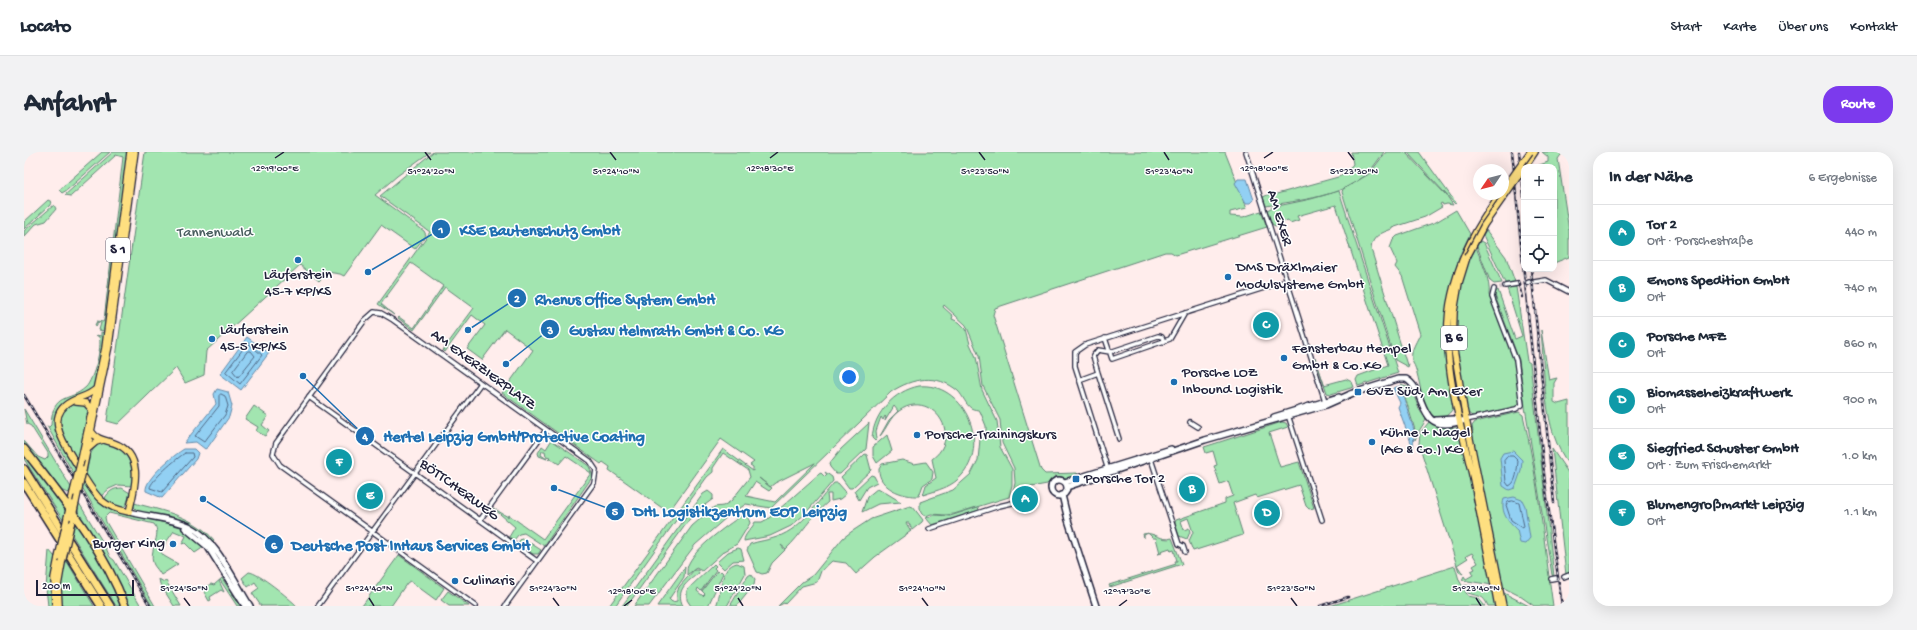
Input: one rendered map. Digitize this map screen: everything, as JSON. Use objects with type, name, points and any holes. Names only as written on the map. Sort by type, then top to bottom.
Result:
[{"type":"highway","points":[[24,449],[72,510],[114,580],[125,606]]},
{"type":"highway","points":[[24,469],[62,530]]},
{"type":"highway","points":[[24,483],[60,540]]},
{"type":"highway","points":[[58,492],[72,497]]},
{"type":"highway","points":[[69,541],[110,606]]},
{"type":"highway","points":[[67,552],[101,606]]},
{"type":"main road","name":"S 1","points":[[55,606],[54,578],[71,524],[72,497],[97,388],[107,332],[130,152]]},
{"type":"main road","name":"S 1","points":[[72,497],[89,448],[112,332],[134,152]]},
{"type":"main road","points":[[1509,182],[1530,152]]},
{"type":"main road","name":"B 6","points":[[1527,164],[1535,152]]},
{"type":"main road","name":"B 6","points":[[1503,606],[1497,588],[1463,420],[1453,344],[1454,312],[1465,256],[1521,172]]},
{"type":"main road","name":"B 6","points":[[1463,420],[1457,406],[1451,366],[1449,319],[1451,295],[1476,230],[1496,200]]},
{"type":"main road","points":[[79,463],[58,429],[59,416],[63,408],[70,402],[86,397],[97,388]]},
{"type":"main road","points":[[70,402],[86,403],[92,410]]},
{"type":"main road","points":[[84,477],[101,501],[114,509],[129,512],[135,484],[135,463],[125,448],[94,436],[92,432]]},
{"type":"main road","points":[[89,448],[96,442],[103,440]]},
{"type":"main road","name":"S 1","points":[[59,606],[58,586],[60,560],[67,518],[72,510]]},
{"type":"main road","name":"B 6","points":[[1497,588],[1498,606]]},
{"type":"street","name":"AM EXER","points":[[1246,152],[1325,402]]},
{"type":"street","points":[[1534,282],[1546,280],[1569,292]]},
{"type":"street","points":[[1108,471],[1079,380],[1073,358],[1074,352],[1085,345],[1105,338],[1286,281]]},
{"type":"street","points":[[1505,286],[1517,284]]},
{"type":"street","points":[[1066,485],[1398,379],[1406,379],[1415,388],[1424,412],[1431,418],[1443,424],[1453,424],[1463,420],[1516,409],[1520,407],[1522,402],[1516,360],[1492,294],[1494,289]]},
{"type":"street","name":"AM EXERZIERPLATZ","points":[[309,397],[365,320],[374,312],[388,316],[595,466],[597,474],[594,484],[537,561]]},
{"type":"street","points":[[1105,338],[1112,359],[1164,342],[1173,337],[1185,313]]},
{"type":"street","points":[[1119,439],[1093,358],[1094,354],[1100,350],[1110,352],[1158,336],[1162,337],[1164,342]]},
{"type":"street","points":[[1079,380],[1098,374]]},
{"type":"street","points":[[318,606],[481,383]]},
{"type":"street","points":[[309,397],[276,443],[273,454],[280,465],[476,606]]},
{"type":"street","name":"BÖTTCHERWEG","points":[[309,397],[537,561]]},
{"type":"street","points":[[1447,419],[1457,406]]},
{"type":"street","points":[[1287,414],[1322,520]]},
{"type":"street","points":[[1431,418],[1463,420]]},
{"type":"street","points":[[1190,422],[1198,427]]},
{"type":"street","points":[[480,520],[546,430]]},
{"type":"street","points":[[1151,457],[1179,544],[1183,546],[1185,552]]},
{"type":"street","points":[[1066,485],[1058,480],[1051,484],[1051,491],[1060,496],[1096,606]]},
{"type":"street","points":[[1060,496],[1066,492],[1066,485]]},
{"type":"street","points":[[929,529],[1012,503]]},
{"type":"street","points":[[129,512],[192,528],[208,541],[250,606]]},
{"type":"street","points":[[177,523],[194,534],[208,547],[244,606]]},
{"type":"street","points":[[505,606],[537,561]]},
{"type":"street","points":[[1564,577],[1569,576]]},
{"type":"street","points":[[1551,579],[1556,578]]},
{"type":"green space","points":[[102,152],[110,152],[67,190],[62,193],[59,190]]},
{"type":"green space","points":[[113,152],[128,152],[104,331],[99,330],[101,323],[97,322],[97,326],[95,325],[97,321],[103,322],[104,320],[123,157],[116,155],[71,196],[65,195]]},
{"type":"green space","name":"Tannenwald","points":[[145,152],[430,152],[397,176],[375,195],[424,231],[426,235],[415,249],[381,225],[344,276],[327,272],[319,281],[300,265],[206,351],[204,375],[185,383],[176,368],[118,424],[107,421]]},
{"type":"green space","points":[[433,152],[1225,152],[1247,208],[1230,212],[1230,216],[1243,217],[1261,211],[1267,227],[1176,255],[1171,252],[1165,252],[995,308],[993,315],[1041,470],[1045,474],[1077,473],[1078,475],[1067,478],[1055,476],[1047,484],[1031,487],[1028,490],[1028,488],[1025,489],[1025,492],[1024,489],[1016,492],[1016,494],[1012,496],[1015,483],[1014,468],[1002,443],[1000,420],[983,386],[979,356],[966,325],[944,305],[943,307],[953,316],[952,319],[959,322],[966,329],[970,344],[976,357],[982,390],[997,421],[1000,447],[1012,469],[1012,485],[1009,497],[954,514],[931,514],[926,516],[922,514],[920,511],[920,502],[953,490],[971,474],[978,460],[980,439],[986,431],[986,426],[980,411],[969,407],[958,391],[950,385],[933,380],[907,383],[891,392],[771,508],[746,504],[727,517],[695,545],[649,606],[634,606],[692,526],[714,507],[723,506],[731,501],[750,477],[748,470],[723,453],[713,468],[713,472],[707,477],[615,606],[609,606],[723,449],[753,471],[753,467],[750,465],[754,462],[721,439],[670,510],[665,510],[609,470],[610,467],[603,462],[601,464],[502,393],[533,350],[505,329],[482,360],[467,349],[485,325],[472,315],[445,352],[443,350],[474,308],[445,287],[414,330],[398,318],[399,317],[414,328],[443,286],[411,263],[381,304],[394,315],[378,304],[430,232],[380,196]],"holes":[[[815,463],[775,502],[746,496],[755,482],[769,491],[772,488],[770,487],[775,483]]]},
{"type":"green space","points":[[1351,152],[1384,152],[1369,172],[1347,187],[1320,196],[1266,206],[1263,197],[1272,193],[1273,195],[1345,174],[1353,164]]},
{"type":"green space","points":[[1386,152],[1405,152],[1447,196],[1453,205],[1443,205],[1442,203],[1440,204],[1442,207],[1425,217],[1392,228],[1375,238],[1373,241],[1371,249],[1407,365],[1409,364],[1408,367],[1395,360],[1342,192],[1343,189],[1369,174]]},
{"type":"green space","points":[[1407,152],[1419,152],[1456,203],[1455,204]]},
{"type":"green space","points":[[1542,152],[1563,152],[1558,159],[1569,231],[1569,257],[1557,262],[1557,164],[1542,164],[1548,162],[1548,157]]},
{"type":"green space","points":[[1339,191],[1398,373],[1358,386],[1356,380],[1358,376],[1388,365],[1336,205],[1297,216],[1299,220],[1290,223],[1288,220],[1278,223],[1279,225],[1275,226],[1272,224],[1267,210],[1273,207]]},
{"type":"green space","points":[[48,200],[52,202],[49,206],[24,229],[24,222]]},
{"type":"green space","points":[[54,205],[56,209],[46,221],[36,224],[24,237],[24,231]]},
{"type":"green space","points":[[1456,210],[1470,234],[1459,257],[1447,306],[1453,408],[1444,417],[1436,417],[1426,406],[1413,363],[1412,352],[1420,334],[1402,276],[1395,267],[1397,263],[1390,248],[1393,240],[1397,236],[1436,222]]},
{"type":"green space","points":[[1486,230],[1506,257],[1515,282],[1505,283],[1483,235]]},
{"type":"green space","points":[[1480,241],[1484,243],[1502,283],[1494,284],[1490,281],[1477,246]]},
{"type":"green space","points":[[1476,247],[1489,283],[1489,295],[1514,360],[1520,402],[1515,408],[1472,416],[1467,412],[1459,369],[1456,329],[1460,289],[1466,268]]},
{"type":"green space","points":[[1516,287],[1527,361],[1530,363],[1554,576],[1552,575],[1519,360],[1494,293],[1498,290],[1515,339],[1522,336],[1507,288]]},
{"type":"green space","points":[[1541,330],[1549,380],[1557,378],[1554,383],[1554,402],[1558,404],[1569,401],[1569,464],[1560,450],[1549,418],[1544,382]]},
{"type":"green space","points":[[101,332],[104,333],[101,355],[93,388],[56,416],[55,423],[58,437],[77,468],[75,476],[47,426],[49,427],[51,425],[52,414],[58,402],[80,392],[86,387],[92,378],[100,348],[99,337],[96,335],[101,336]]},
{"type":"green space","points":[[1346,379],[1352,382],[1354,387],[1331,394],[1327,393],[1324,385]]},
{"type":"green space","points":[[1401,384],[1411,388],[1419,409],[1426,420],[1415,440],[1415,430]]},
{"type":"green space","points":[[919,386],[935,387],[948,393],[959,403],[968,416],[973,431],[974,446],[971,461],[963,474],[955,482],[945,488],[923,495],[926,485],[936,478],[932,459],[941,449],[945,438],[944,427],[940,417],[932,410],[922,405],[911,405],[896,413],[898,411],[894,406],[885,421],[885,416],[883,420],[881,417],[876,431],[877,439],[875,441],[872,438],[881,412],[887,404],[901,393]]},
{"type":"green space","points":[[81,404],[89,411],[77,459],[64,435],[61,426],[61,418],[64,411],[70,406]]},
{"type":"green space","points":[[254,406],[268,416],[262,425],[269,431],[265,436],[256,431],[258,427],[245,419]]},
{"type":"green space","points":[[24,409],[72,489],[68,493],[60,490],[24,445],[24,441],[38,457],[45,460],[48,457],[48,453],[31,426],[27,424]]},
{"type":"green space","points":[[1519,412],[1523,415],[1533,462],[1553,606],[1534,606],[1520,596],[1502,587],[1471,432],[1473,431],[1472,426],[1475,422]]},
{"type":"green space","points":[[896,413],[885,430],[880,436],[889,420]]},
{"type":"green space","points":[[1282,422],[1286,423],[1288,427],[1269,433],[1280,467],[1299,462],[1314,508],[1309,509],[1306,506],[1299,485],[1257,498],[1255,495],[1233,503],[1243,535],[1193,551],[1189,541],[1193,532],[1188,518],[1181,521],[1184,530],[1189,528],[1190,532],[1187,539],[1179,536],[1175,523],[1176,520],[1225,503],[1225,499],[1233,496],[1228,481],[1220,484],[1214,466],[1217,465],[1213,451],[1206,453],[1204,447]]},
{"type":"green space","points":[[1429,422],[1438,427],[1456,428],[1461,436],[1492,585],[1462,580],[1464,576],[1466,579],[1473,575],[1471,571],[1475,569],[1473,566],[1478,563],[1472,553],[1466,556],[1468,558],[1457,565],[1463,574],[1459,572],[1419,444],[1420,433]]},
{"type":"green space","points":[[869,423],[866,449],[840,474],[836,474],[829,464],[841,449]]},
{"type":"green space","points":[[887,435],[892,451],[877,463],[873,456],[873,447]]},
{"type":"green space","points":[[550,439],[589,466],[593,476],[544,546],[524,533],[519,534],[514,540],[509,537],[515,527],[493,508],[508,517],[509,515],[543,539],[591,473],[566,456],[559,464],[550,458],[548,459],[550,457],[546,456],[545,451],[542,451],[541,455],[547,459],[539,456],[538,453],[542,446],[546,449],[551,441]]},
{"type":"green space","points":[[103,442],[112,445],[128,457],[132,469],[132,486],[118,485],[109,489],[100,497],[86,475],[92,451],[98,444]]},
{"type":"green space","points":[[1552,449],[1569,474],[1569,574],[1566,575]]},
{"type":"green space","points":[[24,454],[66,507],[63,520],[24,459]]},
{"type":"green space","points":[[865,454],[867,455],[871,470],[852,488],[849,488],[841,477]]},
{"type":"green space","points":[[902,460],[914,464],[926,462],[933,472],[932,479],[923,485],[919,496],[906,495],[893,490],[887,486],[880,476],[879,469],[882,464]]},
{"type":"green space","points":[[825,472],[832,477],[833,481],[805,514],[791,526],[770,536],[744,541],[745,536],[755,522],[762,522],[769,518],[819,474],[821,473],[825,477],[827,475]]},
{"type":"green space","points":[[871,475],[874,476],[877,482],[867,487],[859,500],[854,491]]},
{"type":"green space","points":[[83,480],[95,499],[107,508],[181,527],[203,546],[195,553],[185,543],[182,544],[186,536],[174,531],[160,551],[164,556],[178,564],[161,575],[152,560],[157,533],[154,524],[109,513],[105,517],[106,522],[155,606],[152,606],[82,487]]},
{"type":"green space","points":[[834,483],[838,483],[846,494],[840,499],[831,501],[831,494],[827,494],[828,502],[816,513],[791,544],[786,549],[781,545],[785,550],[772,563],[767,573],[762,574],[757,572],[747,550],[750,544],[777,537],[795,527],[809,514]]},
{"type":"green space","points":[[122,488],[130,493],[125,506],[122,508],[106,501],[105,498],[108,493],[114,489]]},
{"type":"green space","points":[[878,488],[901,502],[878,504],[862,512],[867,497]]},
{"type":"green space","points":[[708,491],[713,495],[713,499],[694,513],[627,606],[622,606],[703,494]]},
{"type":"green space","points":[[79,503],[110,557],[114,560],[141,606],[128,606],[80,518],[78,510]]},
{"type":"green space","points":[[134,503],[167,512],[188,520],[197,525],[214,540],[212,543],[198,530],[138,511],[134,507]]},
{"type":"green space","points":[[910,506],[913,507],[923,520],[922,522],[912,530],[909,523],[906,523],[911,531],[875,557],[856,574],[846,563],[832,561],[821,571],[817,582],[802,586],[785,604],[784,603],[778,606],[802,582],[813,575],[843,538],[871,519]]},
{"type":"green space","points":[[978,507],[979,510],[932,525],[926,518],[934,515],[950,516]]},
{"type":"green space","points":[[741,516],[748,517],[750,523],[737,544],[723,552],[702,571],[696,568],[687,575],[688,564],[698,550],[720,531]]},
{"type":"green space","points":[[75,522],[111,579],[122,606],[116,606],[72,535]]},
{"type":"green space","points":[[1149,534],[1165,539],[1172,538],[1182,564],[1110,587],[1109,585],[1176,564],[1175,561],[1177,561],[1174,550],[1171,551],[1170,548],[1161,551],[1162,553],[1158,554],[1160,553],[1156,538],[1153,538]]},
{"type":"green space","points":[[521,539],[524,539],[541,550],[538,554],[533,554],[517,543]]},
{"type":"green space","points":[[738,548],[741,549],[744,560],[733,561],[724,569],[717,562],[728,552]]},
{"type":"green space","points":[[49,550],[55,557],[52,583],[52,606],[48,606],[46,588]]},
{"type":"green space","points":[[399,555],[444,588],[436,600],[410,581],[391,606],[362,606]]},
{"type":"green space","points":[[66,560],[94,606],[62,606],[61,583]]},
{"type":"green space","points":[[737,563],[744,566],[745,574],[727,606],[716,606],[724,575],[731,565]]},
{"type":"green space","points":[[714,564],[716,566],[714,568],[716,570],[701,591],[698,588],[697,591],[703,596],[705,594],[702,591],[717,571],[719,573],[721,571],[723,573],[708,606],[691,606],[687,600],[687,590]]},
{"type":"green space","points":[[1455,566],[1459,580],[1468,596],[1478,598],[1485,606],[1330,606]]},
{"type":"green space","points":[[685,567],[684,577],[669,599],[672,602],[677,601],[679,587],[694,570],[698,570],[699,573],[687,583],[681,591],[680,595],[683,606],[657,606]]},
{"type":"green space","points":[[249,572],[254,573],[266,581],[297,606],[261,606],[252,593],[259,588],[255,582],[248,587],[242,578]]},
{"type":"green space","points":[[751,574],[755,579],[754,585],[737,606],[730,606],[748,576]]},
{"type":"green space","points":[[222,578],[240,606],[237,606],[220,580],[219,581],[224,592],[221,590],[210,597],[211,600],[209,601],[204,592],[206,590],[205,587],[211,584],[214,585]]},
{"type":"green space","points":[[159,579],[164,582],[166,581],[181,606],[174,606],[160,584]]},
{"type":"green space","points":[[1464,585],[1493,589],[1497,606],[1488,606],[1484,599],[1468,593]]},
{"type":"green space","points":[[448,591],[469,606],[449,606],[441,600]]},
{"type":"green space","points":[[1502,592],[1529,606],[1505,606]]},
{"type":"water","points":[[1238,179],[1247,179],[1254,200],[1251,203],[1246,203],[1235,183]]},
{"type":"water","points":[[247,337],[269,353],[241,390],[220,374]]},
{"type":"water","points":[[1400,386],[1414,430],[1413,448],[1398,407],[1400,403],[1393,388]]},
{"type":"water","points":[[217,389],[228,392],[232,406],[229,417],[205,449],[196,442],[184,443],[216,404],[214,394]]},
{"type":"water","points":[[184,449],[194,449],[198,453],[196,459],[162,498],[146,491],[150,480],[155,474],[167,462]]},
{"type":"water","points":[[1513,451],[1522,460],[1521,471],[1515,488],[1509,490],[1503,486],[1500,458],[1503,453]]},
{"type":"water","points":[[1514,497],[1522,500],[1525,506],[1530,538],[1525,544],[1520,543],[1517,530],[1508,520],[1503,508],[1504,499]]},
{"type":"tunnel","points":[[1517,284],[1527,283]]},
{"type":"tunnel","points":[[1494,289],[1505,286]]},
{"type":"tunnel","points":[[1556,578],[1564,577]]},
{"type":"railway","points":[[1512,152],[1514,170]]},
{"type":"railway","points":[[1519,152],[1520,161]]},
{"type":"railway","points":[[1515,184],[1545,483],[1562,606]]},
{"type":"railway","points":[[1531,272],[1554,503]]},
{"type":"railway","points":[[1518,281],[1522,297]]},
{"type":"railway","points":[[24,395],[150,606]]},
{"type":"railway","points":[[1320,606],[1348,597]]},
{"type":"place","name":"Läuferstein 45-7 KP/KS","points":[[298,260]]},
{"type":"place","name":"KSE Bautenschutz GmbH","points":[[368,272]]},
{"type":"place","name":"DMS Dräxlmaier Modulsysteme GmbH","points":[[1228,277]]},
{"type":"place","name":"Porsche MFZ","points":[[1266,325]]},
{"type":"place","name":"Rhenus Office System GmbH","points":[[468,330]]},
{"type":"place","name":"Läuferstein 45-5 KP/KS","points":[[212,339]]},
{"type":"place","name":"Fensterbau Hempel GmbH & Co.KG","points":[[1284,358]]},
{"type":"place","name":"Gustav Helmrath GmbH & Co. KG","points":[[506,364]]},
{"type":"place","name":"Hertel Leipzig GmbH/Protective Coating","points":[[303,376]]},
{"type":"place","name":"Porsche LOZ Inbound Logistik","points":[[1174,382]]},
{"type":"place","name":"GVZ Süd, Am Exer","points":[[1358,392]]},
{"type":"place","name":"Porsche-Trainingskurs","points":[[917,435]]},
{"type":"place","name":"Kühne + Nagel (AG & Co.) KG","points":[[1372,442]]},
{"type":"place","name":"Blumengroßmarkt Leipzig","points":[[339,462]]},
{"type":"place","name":"Porsche Tor 2","points":[[1076,479]]},
{"type":"place","name":"DHL Logistikzentrum EOP Leipzig","points":[[554,488]]},
{"type":"place","name":"Emons Spedition GmbH","points":[[1192,489]]},
{"type":"place","name":"Siegfried Schuster GmbH","points":[[370,496]]},
{"type":"place","name":"Deutsche Post InHaus Services GmbH","points":[[203,499]]},
{"type":"place","name":"Tor 2","points":[[1025,499]]},
{"type":"place","name":"Biomasseheizkraftwerk","points":[[1267,513]]},
{"type":"place","name":"Burger King","points":[[173,544]]},
{"type":"place","name":"Culinaris","points":[[455,581]]}]
